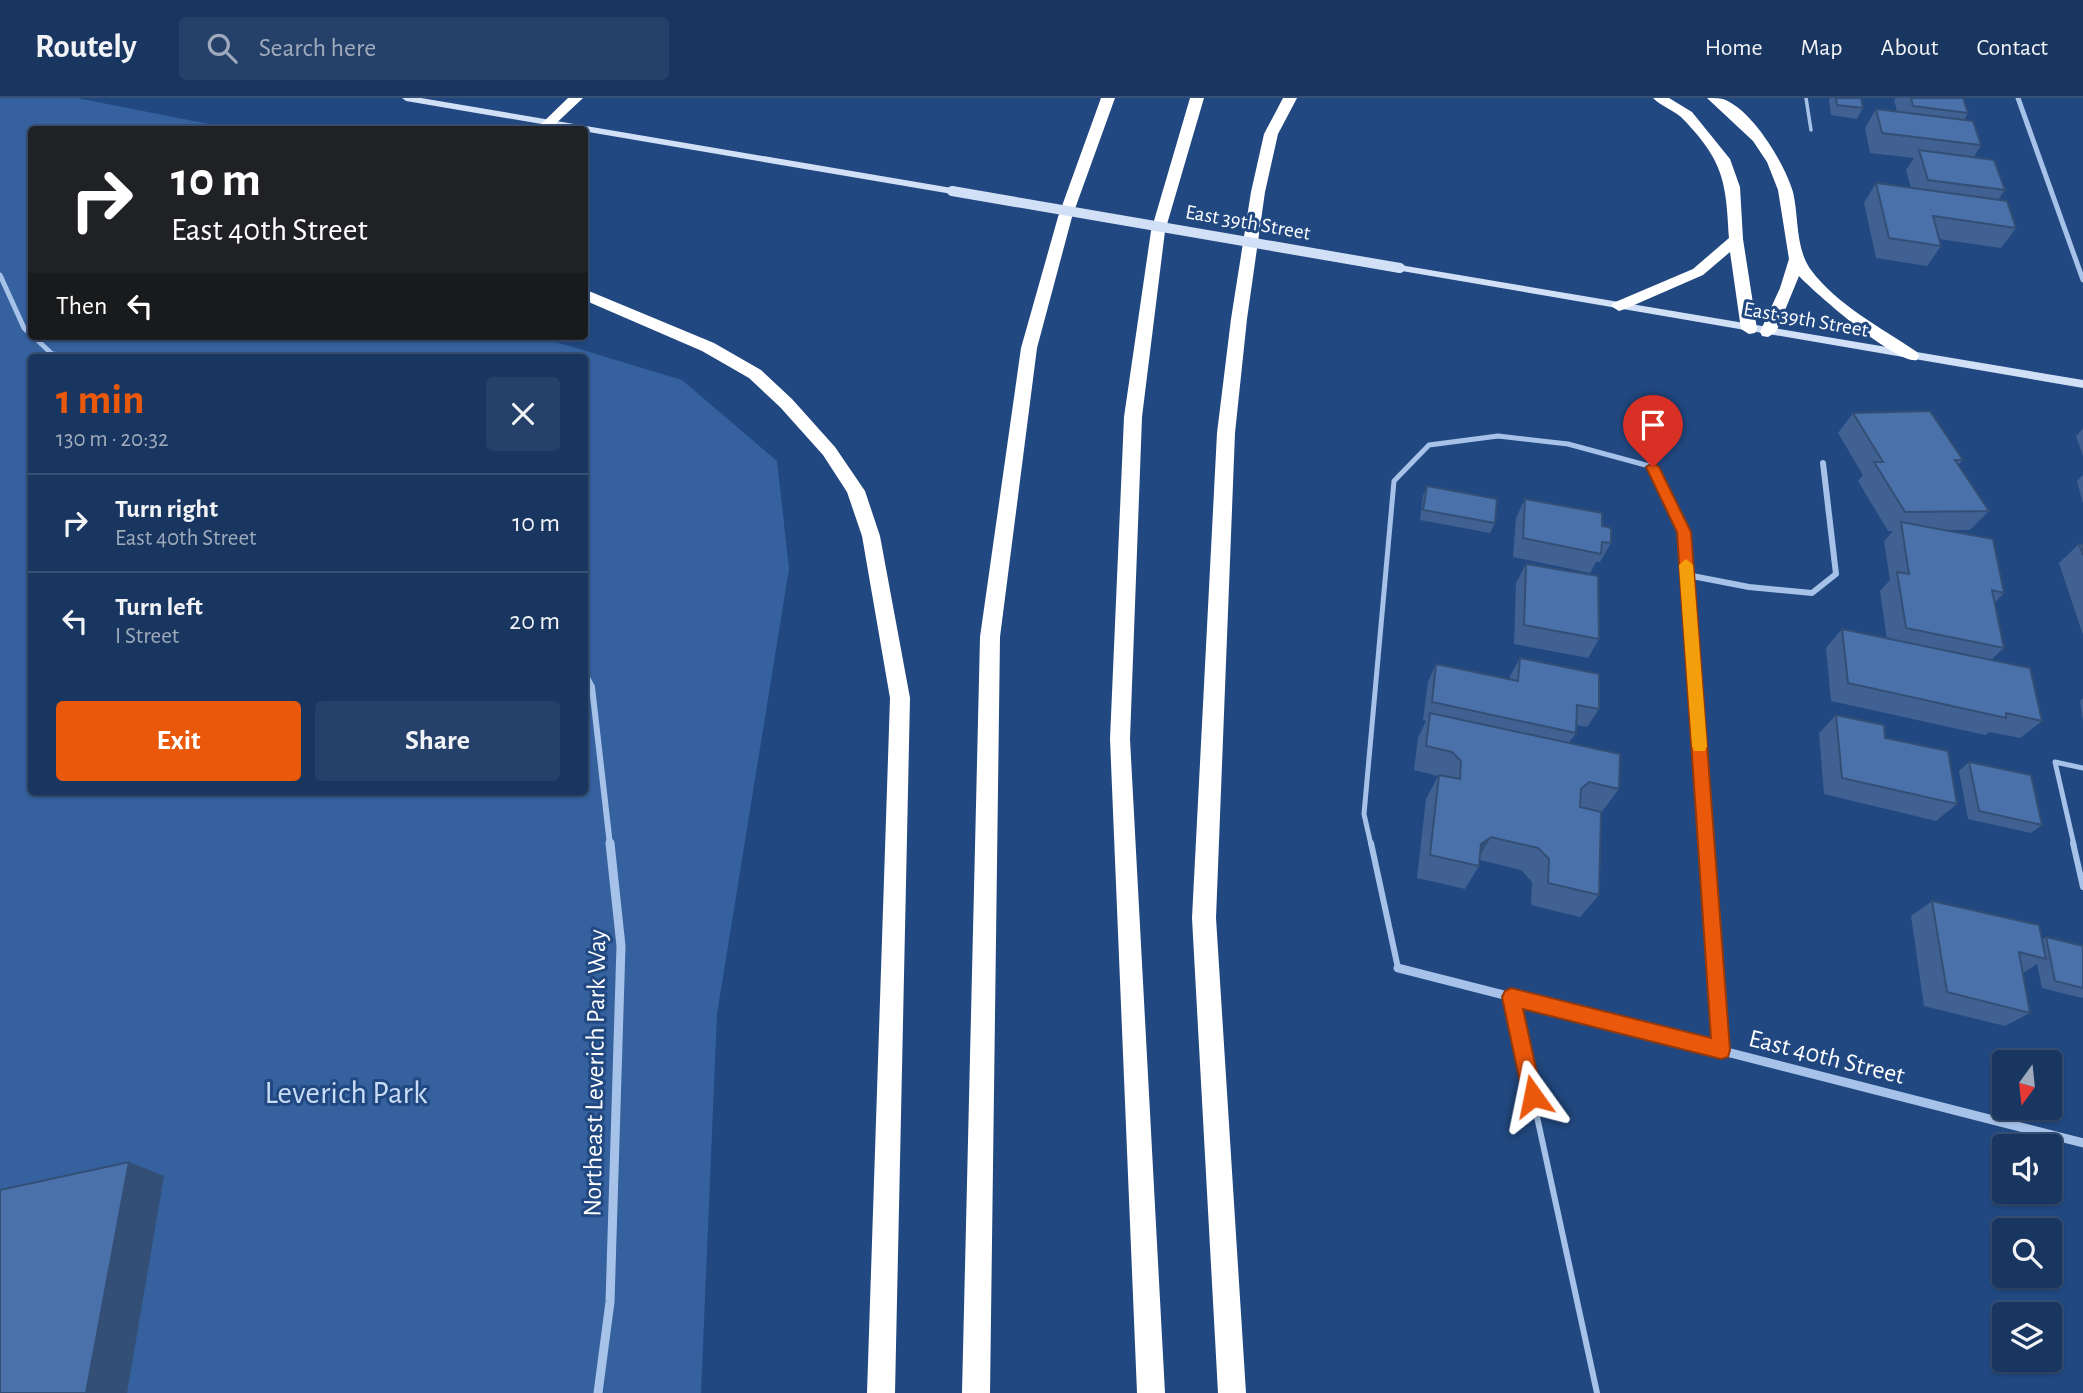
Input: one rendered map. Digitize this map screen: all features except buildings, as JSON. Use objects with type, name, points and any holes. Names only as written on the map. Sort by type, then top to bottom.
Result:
[{"type":"highway","points":[[544,126],[576,98]]},
{"type":"highway","points":[[976,1393],[990,637],[1029,348],[1065,217],[1108,98]]},
{"type":"highway","points":[[1151,1393],[1120,738],[1133,418],[1158,231],[1197,98]]},
{"type":"highway","points":[[1232,1393],[1204,918],[1226,433],[1239,319],[1258,192],[1271,134],[1290,98]]},
{"type":"highway","points":[[1660,98],[1687,116],[1723,159],[1733,187],[1736,239],[1749,329]]},
{"type":"highway","points":[[1714,98],[1746,124],[1765,145],[1785,190],[1797,260],[1788,288],[1768,332]]},
{"type":"highway","points":[[1619,306],[1698,272],[1736,239]]},
{"type":"highway","points":[[1797,260],[1819,287],[1911,356]]},
{"type":"highway","points":[[588,296],[708,347],[755,374],[830,451],[856,491],[871,536],[900,698],[881,1393]]},
{"type":"main road","name":"East 39th Street","points":[[406,98],[544,126]]},
{"type":"main road","name":"East 39th Street","points":[[588,133],[952,191],[2083,384]]},
{"type":"street","points":[[2018,98],[2083,280]]},
{"type":"street","points":[[0,275],[28,332]]},
{"type":"street","points":[[36,340],[52,354]]},
{"type":"street","points":[[1687,575],[1749,587],[1812,593],[1836,574],[1823,463]]},
{"type":"street","points":[[1653,467],[1684,532],[1721,1050]]},
{"type":"street","name":"Northeast Leverich Park Way","points":[[588,680],[592,687],[621,946],[610,1302],[598,1393]]},
{"type":"street","name":"East 40th Street","points":[[1398,968],[2083,1143]]},
{"type":"lane","points":[[1806,98],[1811,130]]},
{"type":"lane","points":[[1398,968],[1364,814],[1394,481],[1429,445],[1498,436],[1569,444],[1653,467]]},
{"type":"lane","points":[[2083,768],[2055,762],[2083,887]]},
{"type":"lane","points":[[1511,997],[1597,1393]]},
{"type":"green space","name":"Leverich Park","points":[[0,98],[77,98],[219,126],[28,126],[28,340],[549,340],[682,380],[777,461],[789,569],[717,1014],[701,1393],[0,1393]]},
{"type":"slow traffic","points":[[1686,565],[1699,746]]},
{"type":"route","points":[[1533,1096],[1511,997],[1721,1050],[1684,532],[1653,467]]}]
